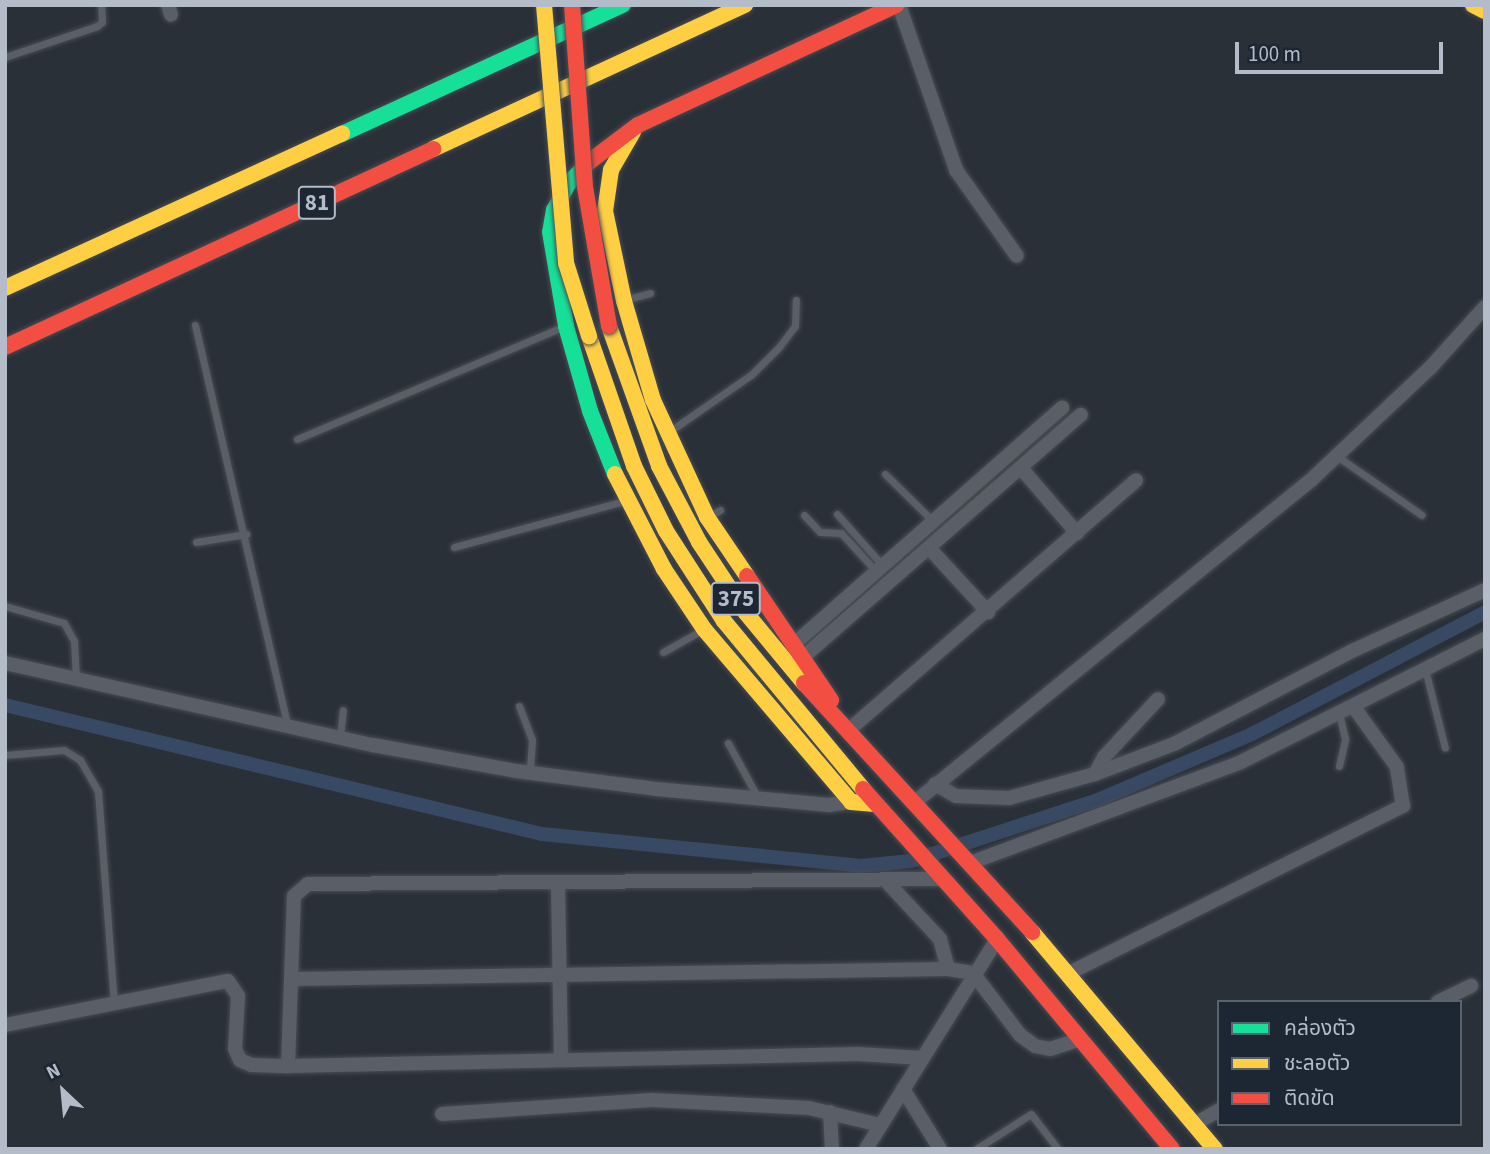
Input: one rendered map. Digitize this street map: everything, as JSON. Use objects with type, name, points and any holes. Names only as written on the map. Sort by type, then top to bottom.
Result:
[{"type":"main road","name":"375","points":[[544,5],[566,263],[622,439],[684,561],[751,656],[876,804],[996,939],[1172,1149]]},
{"type":"main road","name":"375","points":[[572,5],[585,187],[610,326],[634,404],[699,542],[781,658],[936,824],[1068,974],[1215,1149]]},
{"type":"main road","name":"81","points":[[5,288],[623,5]]},
{"type":"main road","name":"81","points":[[5,347],[745,5]]},
{"type":"main road","points":[[628,59],[764,5]]},
{"type":"main road","points":[[876,804],[851,802],[704,629],[664,569],[628,500],[590,411],[566,326],[550,232],[557,204],[574,176],[603,148],[638,125],[898,5]]},
{"type":"main road","points":[[1474,5],[1485,11]]},
{"type":"main road","points":[[638,125],[611,170],[605,211],[624,301],[666,433],[798,651],[850,729]]},
{"type":"main road","points":[[550,232],[574,204],[589,202],[605,211]]},
{"type":"main road","points":[[1194,1149],[1195,1124]]},
{"type":"street","points":[[898,5],[956,170],[1017,256]]},
{"type":"street","points":[[915,802],[1202,572],[1337,456],[1430,368],[1485,307]]},
{"type":"street","points":[[798,651],[880,568],[1062,408]]},
{"type":"street","points":[[798,651],[930,549],[1081,415]]},
{"type":"street","points":[[1021,468],[1077,533]]},
{"type":"street","points":[[850,729],[1136,480]]},
{"type":"street","points":[[930,549],[988,611]]},
{"type":"street","points":[[935,785],[956,796],[1009,798],[1095,774],[1174,744],[1352,651],[1485,590]]},
{"type":"street","points":[[966,860],[1241,762],[1485,639]]},
{"type":"street","points":[[5,663],[287,726],[530,773],[829,805],[851,802]]},
{"type":"street","points":[[1095,774],[1104,757],[1158,699]]},
{"type":"street","points":[[1068,974],[1403,806],[1397,767],[1346,709]]},
{"type":"street","points":[[288,1066],[293,896],[299,887],[887,882],[938,873]]},
{"type":"street","points":[[887,882],[940,939],[948,969]]},
{"type":"street","points":[[558,885],[561,1060]]},
{"type":"street","points":[[866,1149],[996,939]]},
{"type":"street","points":[[291,979],[948,969],[973,973],[1020,1035],[1035,1046],[1050,1049],[1078,1040]]},
{"type":"street","points":[[5,1025],[228,981],[238,996],[235,1049],[240,1060],[251,1065],[858,1054],[923,1058]]},
{"type":"street","points":[[1442,1000],[1471,986]]},
{"type":"street","points":[[903,1089],[940,1149]]},
{"type":"street","points":[[442,1114],[652,1100],[830,1112],[880,1125]]},
{"type":"street","points":[[1195,1124],[1217,1111]]},
{"type":"street","points":[[830,1112],[832,1149]]},
{"type":"lane","points":[[5,57],[97,26],[102,22],[101,5]]},
{"type":"lane","points":[[624,301],[650,293]]},
{"type":"lane","points":[[666,433],[729,391],[779,347],[794,326],[796,300]]},
{"type":"lane","points":[[195,325],[246,534],[287,726]]},
{"type":"lane","points":[[297,439],[566,326]]},
{"type":"lane","points":[[1337,456],[1422,515]]},
{"type":"lane","points":[[885,474],[933,521]]},
{"type":"lane","points":[[454,547],[628,500]]},
{"type":"lane","points":[[837,514],[880,568]]},
{"type":"lane","points":[[804,515],[820,532],[841,533],[880,568]]},
{"type":"lane","points":[[197,542],[246,534]]},
{"type":"lane","points":[[5,606],[64,623],[74,641],[76,679]]},
{"type":"lane","points":[[663,652],[704,629]]},
{"type":"lane","points":[[1425,669],[1445,748]]},
{"type":"lane","points":[[519,706],[532,740],[530,773]]},
{"type":"lane","points":[[1339,766],[1345,738],[1346,709]]},
{"type":"lane","points":[[340,737],[343,710]]},
{"type":"lane","points":[[728,743],[758,798]]},
{"type":"lane","points":[[5,755],[64,750],[80,760],[98,790],[114,1004]]},
{"type":"lane","points":[[976,1149],[1031,1114],[1058,1149]]},
{"type":"waterway","points":[[5,705],[542,834],[861,866],[911,861],[1098,800],[1252,734],[1485,612]]},
{"type":"traffic: fast","points":[[342,134],[623,5]]},
{"type":"traffic: fast","points":[[589,162],[568,184],[554,210],[550,232],[566,326],[590,411],[615,474]]},
{"type":"traffic: slow","points":[[544,5],[566,263],[589,336]]},
{"type":"traffic: slow","points":[[433,149],[745,5]]},
{"type":"traffic: slow","points":[[1473,5],[1485,11]]},
{"type":"traffic: slow","points":[[633,132],[611,170],[605,211],[624,301],[653,400],[707,517],[747,576]]},
{"type":"traffic: slow","points":[[5,288],[342,134]]},
{"type":"traffic: slow","points":[[609,326],[659,466],[699,542],[746,613],[804,683]]},
{"type":"traffic: slow","points":[[589,336],[634,466],[666,531],[724,621],[863,789]]},
{"type":"traffic: slow","points":[[615,474],[664,569],[704,629],[851,802],[875,804]]},
{"type":"traffic: slow","points":[[1032,932],[1215,1149]]},
{"type":"traffic: jam","points":[[572,5],[585,187],[609,326]]},
{"type":"traffic: jam","points":[[589,162],[638,125],[897,5]]},
{"type":"traffic: jam","points":[[5,347],[433,149]]},
{"type":"traffic: jam","points":[[747,576],[831,700]]},
{"type":"traffic: jam","points":[[804,683],[1032,932]]},
{"type":"traffic: jam","points":[[863,789],[997,939],[1172,1149]]}]
